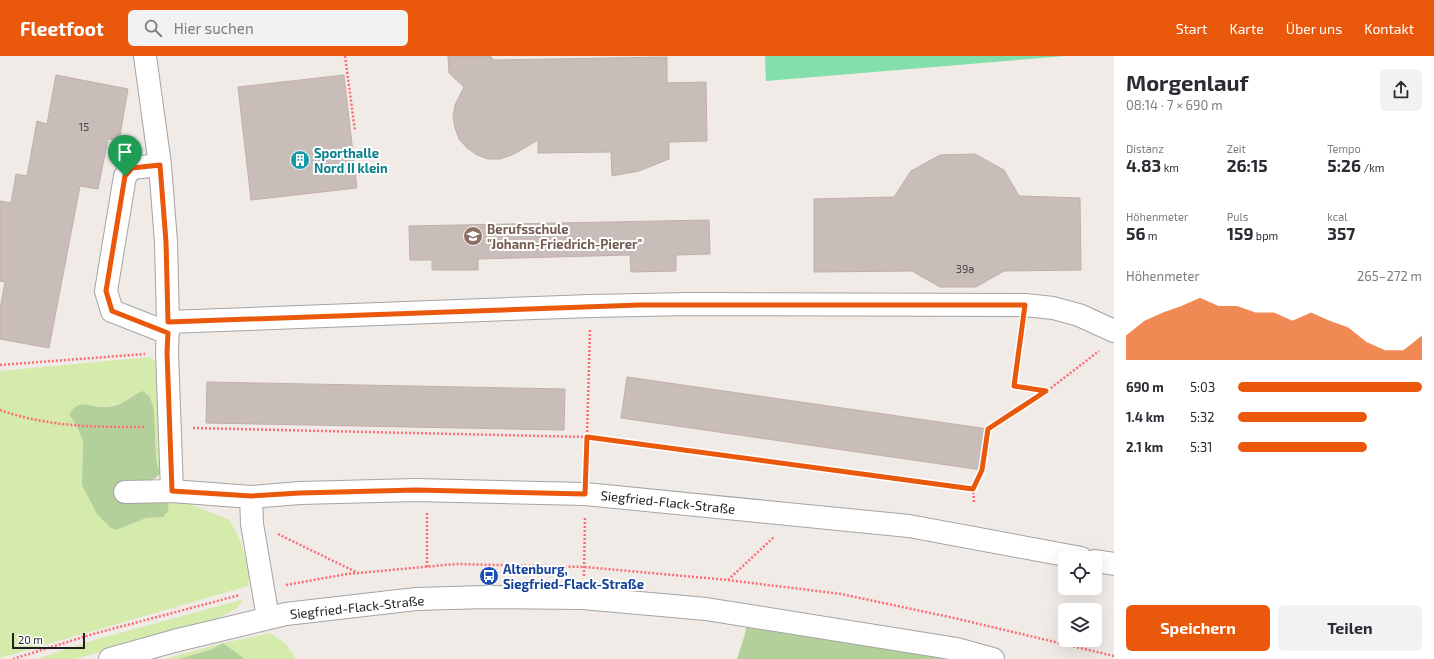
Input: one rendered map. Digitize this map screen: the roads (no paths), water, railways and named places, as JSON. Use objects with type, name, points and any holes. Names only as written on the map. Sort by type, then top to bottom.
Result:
[{"type":"street","points":[[145,56],[160,165],[166,242],[172,491]]},
{"type":"street","points":[[160,165],[132,168],[125,176],[106,291],[112,311],[168,336],[358,314],[682,304],[1025,305],[1053,308],[1079,315],[1114,331]]},
{"type":"street","name":"Siegfried-Flack-Straße","points":[[125,492],[172,491],[251,496],[300,493],[427,491],[585,494],[909,526],[1058,554]]},
{"type":"street","points":[[251,496],[252,524],[268,618]]},
{"type":"street","points":[[1102,562],[1114,564]]},
{"type":"street","name":"Siegfried-Flack-Straße","points":[[110,659],[174,640],[268,618],[416,599],[487,597],[582,598],[706,609],[957,649],[993,659]]},
{"type":"place","name":"Sporthalle Nord II klein","points":[[300,160]]},
{"type":"place","name":"Berufsschule \"Johann-Friedrich-Pierer\"","points":[[473,236]]},
{"type":"place","name":"Altenburg, Siegfried-Flack-Straße","points":[[489,576]]}]
